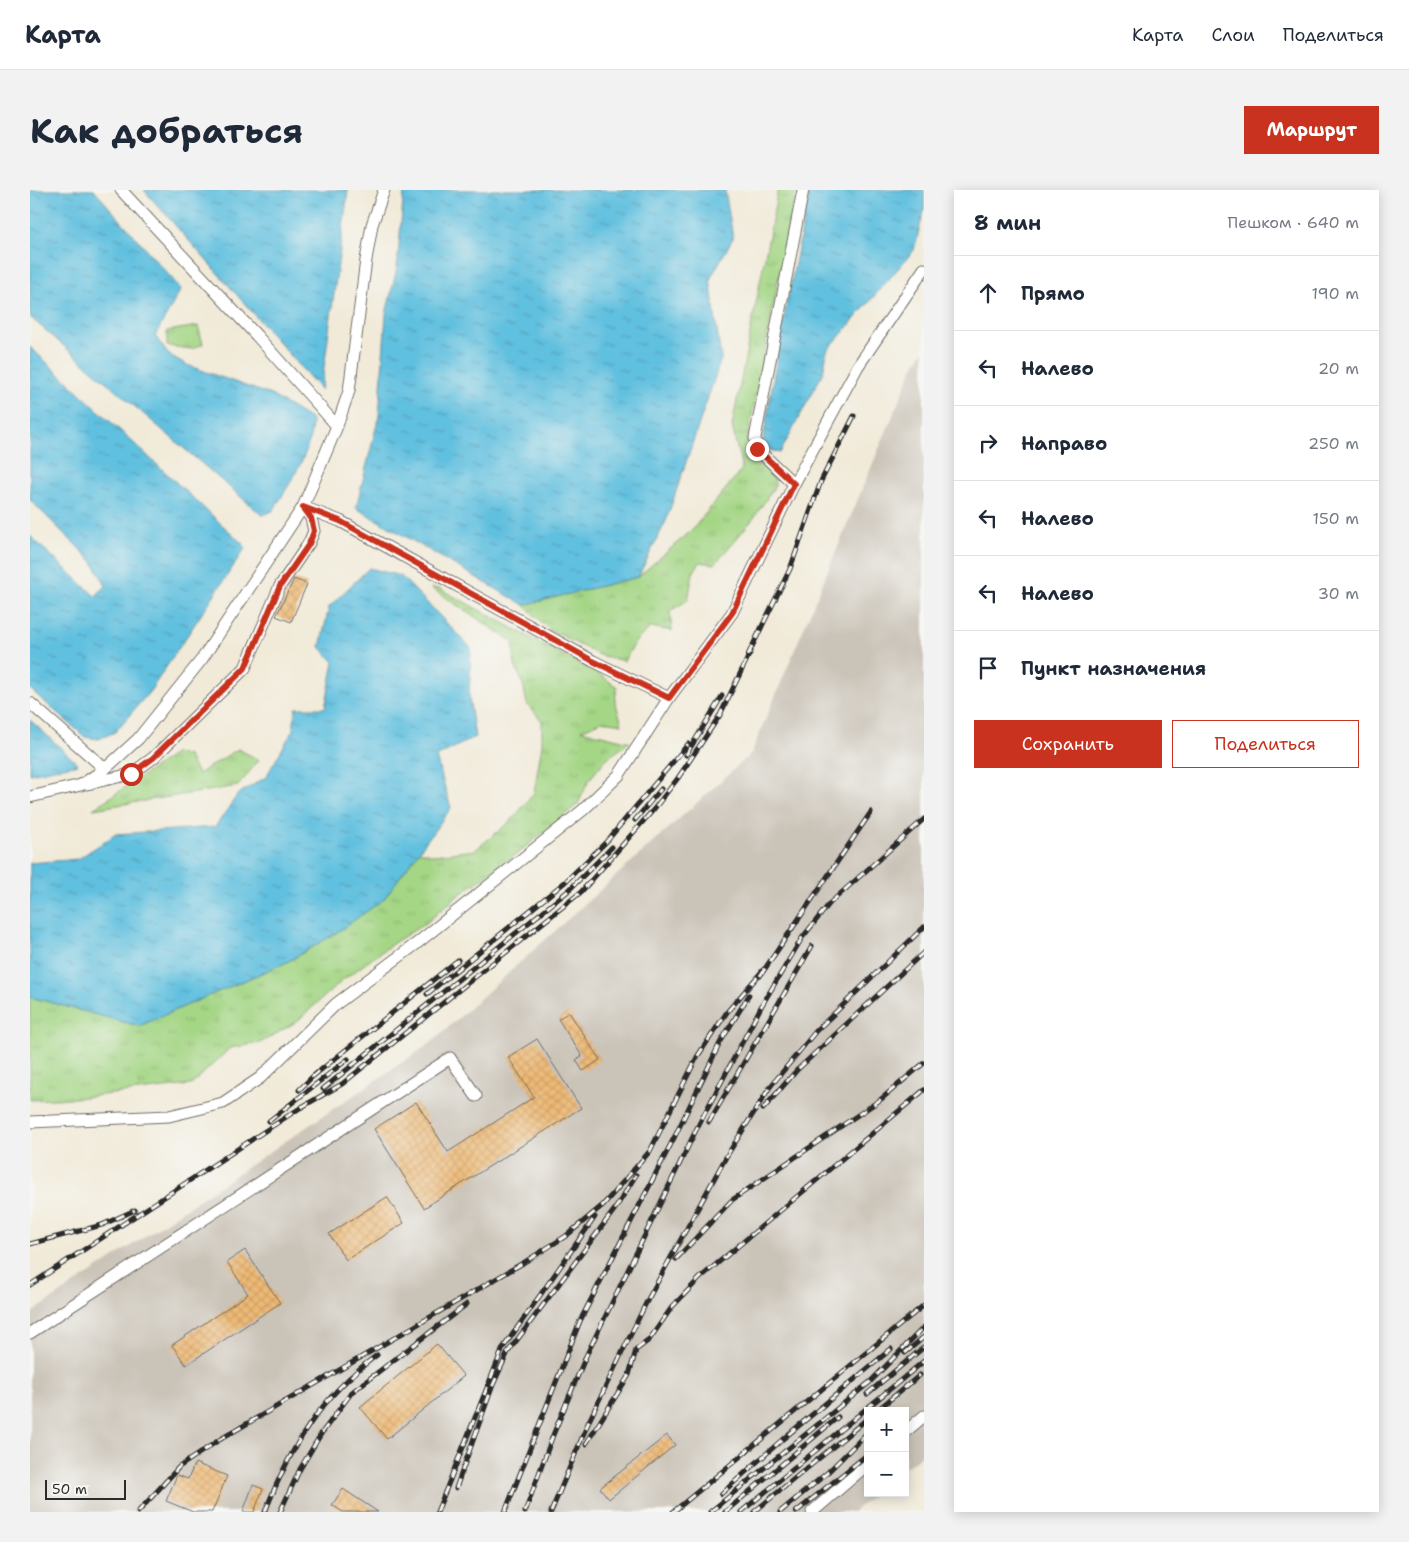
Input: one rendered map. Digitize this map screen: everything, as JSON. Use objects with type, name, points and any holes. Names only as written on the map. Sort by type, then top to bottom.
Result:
[{"type":"lane","points":[[121,190],[251,328],[337,426]]},
{"type":"lane","points":[[794,484],[757,449],[754,438],[803,190]]},
{"type":"lane","points":[[81,785],[105,769],[138,739],[202,659],[303,507],[337,426],[349,390],[366,260],[380,193]]},
{"type":"lane","points":[[30,1122],[168,1116],[223,1103],[260,1078],[336,1004],[424,938],[584,810],[619,775],[669,698],[732,613],[794,484],[858,366],[924,269]]},
{"type":"lane","points":[[303,507],[340,521],[593,661],[669,698]]},
{"type":"lane","points":[[30,797],[131,774],[153,758],[245,668],[280,586],[309,544],[314,531],[311,518],[303,507]]},
{"type":"lane","points":[[30,702],[105,769]]},
{"type":"lane","points":[[30,1333],[450,1058],[476,1096]]},
{"type":"lane","points":[[909,1429],[924,1416]]},
{"type":"lane","points":[[812,1512],[864,1467]]},
{"type":"shaded area","points":[[924,350],[924,1453],[909,1465],[909,1407],[864,1407],[864,1497],[871,1497],[853,1512],[30,1512],[30,1314],[431,1043],[751,754],[912,370]]},
{"type":"green space","points":[[778,190],[796,190],[747,440],[753,454],[774,474],[775,486],[753,519],[715,564],[700,562],[693,573],[688,600],[670,611],[672,631],[651,627],[636,641],[624,661],[599,655],[548,629],[524,605],[638,577],[693,529],[742,469],[732,426]]},
{"type":"green space","points":[[198,326],[203,344],[192,349],[167,346],[167,331]]},
{"type":"green space","points":[[431,588],[440,589],[602,676],[617,687],[615,701],[622,724],[602,721],[581,730],[630,742],[606,759],[589,780],[578,804],[517,854],[459,895],[426,923],[395,942],[344,979],[296,1022],[260,1043],[230,1048],[191,1085],[76,1098],[30,1100],[30,997],[139,1026],[287,962],[336,933],[383,899],[419,851],[434,855],[475,850],[511,821],[534,793],[542,744],[542,721],[527,704],[523,684],[515,665],[513,642]]},
{"type":"green space","points":[[238,749],[259,760],[238,786],[93,809],[176,753],[188,756],[198,774]]},
{"type":"water","points":[[30,190],[94,190],[181,289],[155,336],[168,354],[187,365],[271,395],[312,420],[311,432],[304,456],[273,511],[262,515],[30,317]]},
{"type":"water","points":[[144,190],[348,190],[321,390]]},
{"type":"water","points":[[404,190],[725,190],[733,238],[710,279],[721,359],[666,521],[638,577],[524,605],[356,508],[379,416],[386,314],[397,268]]},
{"type":"water","points":[[810,190],[924,190],[924,211],[914,250],[827,351],[823,373],[780,453],[770,450],[763,440],[782,327]]},
{"type":"water","points":[[30,347],[246,547],[151,690],[115,732],[99,739],[85,737],[30,689],[30,536],[95,596],[106,586],[93,562],[30,500]]},
{"type":"water","points":[[369,568],[401,576],[471,648],[469,697],[475,737],[436,757],[451,808],[383,900],[336,933],[287,962],[139,1026],[30,997],[30,863],[78,859],[116,834],[215,827],[238,794],[266,777],[293,730],[296,708],[325,708],[334,662],[320,647],[329,607]]},
{"type":"water","points":[[30,720],[78,764],[30,774]]},
{"type":"building","points":[[294,579],[307,584],[291,622],[276,616]]},
{"type":"building","points":[[569,1012],[600,1060],[583,1071],[576,1060],[582,1056],[558,1019]]},
{"type":"building","points":[[537,1039],[581,1108],[424,1208],[374,1129],[416,1102],[448,1152],[534,1097],[508,1057]]},
{"type":"building","points":[[387,1197],[404,1223],[346,1260],[329,1234]]},
{"type":"building","points":[[245,1250],[280,1303],[186,1365],[172,1345],[248,1294],[227,1262]]},
{"type":"building","points":[[437,1344],[464,1376],[387,1439],[360,1407]]},
{"type":"building","points":[[667,1435],[675,1445],[609,1499],[600,1488]]},
{"type":"building","points":[[195,1463],[227,1476],[212,1512],[193,1512],[166,1501],[177,1475],[188,1479]]},
{"type":"building","points":[[253,1485],[263,1489],[254,1512],[243,1512]]},
{"type":"building","points":[[343,1489],[378,1512],[343,1512],[332,1505]]},
{"type":"railway","points":[[748,655],[790,569],[821,481],[854,416]]},
{"type":"railway","points":[[30,1285],[300,1108],[342,1084],[581,892],[654,809],[678,778],[720,715],[751,651]]},
{"type":"railway","points":[[686,755],[722,696]]},
{"type":"railway","points":[[427,994],[565,882],[607,841],[688,744]]},
{"type":"railway","points":[[635,820],[661,789]]},
{"type":"railway","points":[[760,976],[871,812]]},
{"type":"railway","points":[[525,1512],[553,1435],[586,1356],[699,1124],[762,1005],[802,938],[830,903],[924,819]]},
{"type":"railway","points":[[323,1089],[568,891],[612,847]]},
{"type":"railway","points":[[551,1512],[589,1421],[647,1301],[726,1157],[770,1087],[816,1031],[924,927]]},
{"type":"railway","points":[[709,1122],[812,946]]},
{"type":"railway","points":[[763,1109],[797,1070],[924,952]]},
{"type":"railway","points":[[299,1090],[312,1077],[458,960]]},
{"type":"railway","points":[[138,1512],[179,1467],[219,1440],[523,1263],[566,1236],[603,1205],[650,1151],[697,1057],[727,1012],[764,969]]},
{"type":"railway","points":[[505,1512],[580,1321],[675,1136],[720,1043],[749,995]]},
{"type":"railway","points":[[269,1121],[348,1059]]},
{"type":"railway","points":[[676,1259],[732,1200],[880,1100],[924,1063]]},
{"type":"railway","points":[[586,1444],[629,1375],[636,1350],[649,1340],[672,1307],[700,1278],[924,1090]]},
{"type":"railway","points":[[456,1488],[493,1385],[508,1352],[615,1209],[636,1175]]},
{"type":"railway","points":[[30,1244],[102,1225],[135,1210]]},
{"type":"railway","points":[[437,1512],[503,1348],[595,1217]]},
{"type":"railway","points":[[280,1512],[300,1469],[321,1434],[352,1392],[467,1304]]},
{"type":"railway","points":[[673,1512],[924,1305]]},
{"type":"railway","points":[[710,1512],[870,1382],[924,1327]]},
{"type":"railway","points":[[905,1353],[924,1337]]},
{"type":"railway","points":[[867,1394],[924,1347]]},
{"type":"railway","points":[[721,1494],[784,1438],[891,1349]]},
{"type":"railway","points":[[265,1512],[285,1466],[309,1425],[339,1388],[377,1355]]},
{"type":"railway","points":[[741,1512],[924,1361]]},
{"type":"railway","points":[[881,1407],[920,1375]]},
{"type":"railway","points":[[725,1512],[838,1417]]},
{"type":"railway","points":[[754,1512],[864,1421]]},
{"type":"railway","points":[[780,1512],[827,1473],[864,1436]]},
{"type":"railway","points":[[796,1512],[864,1457]]},
{"type":"route","points":[[131,774],[153,758],[245,668],[280,586],[293,564],[309,544],[314,531],[311,518],[303,507],[340,521],[593,661],[669,698],[732,613],[794,484],[757,449]]}]
